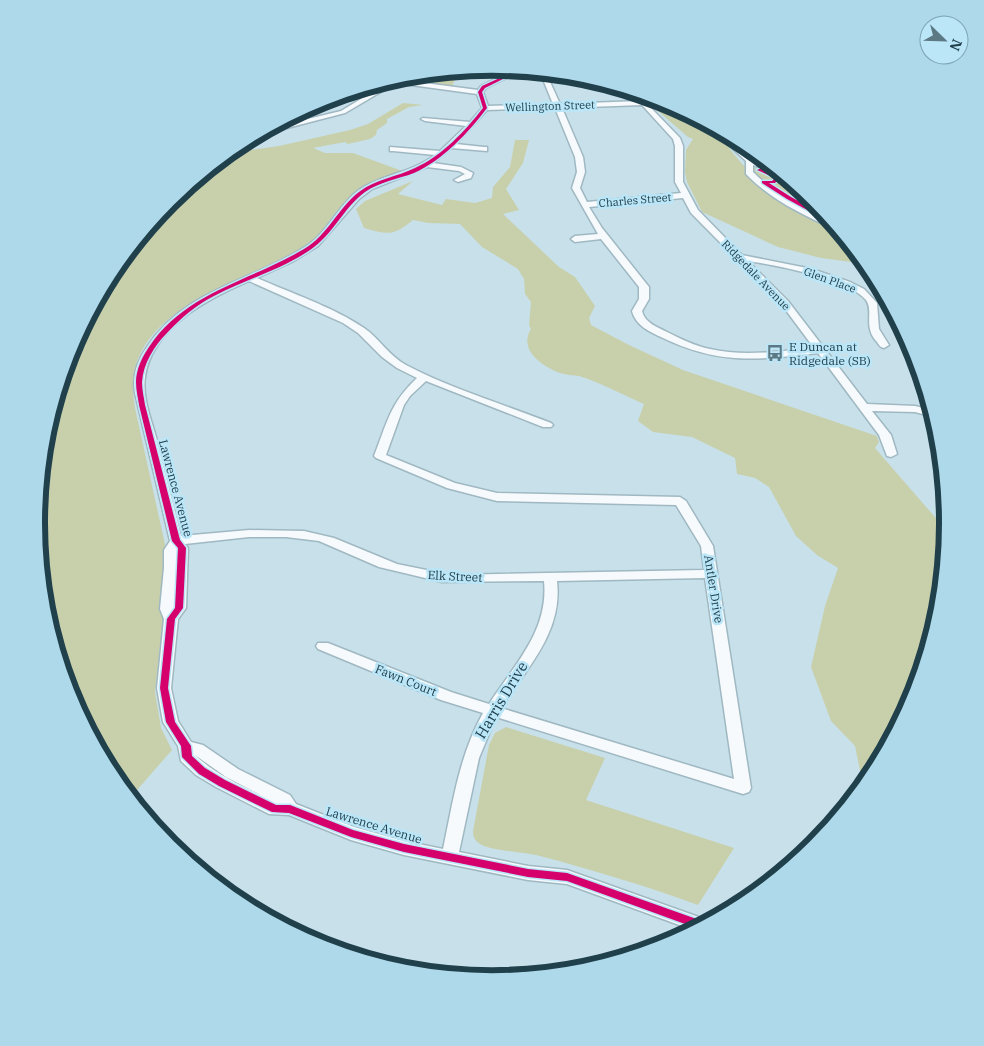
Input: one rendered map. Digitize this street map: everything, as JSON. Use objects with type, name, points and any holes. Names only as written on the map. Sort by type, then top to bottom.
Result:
[{"type":"street","points":[[485,108],[480,92],[482,87],[505,76]]},
{"type":"street","points":[[546,80],[579,157],[581,172],[576,188],[584,205],[604,236],[644,287],[644,299],[637,314],[654,330],[698,349],[718,354],[764,356],[819,350]]},
{"type":"street","points":[[413,84],[480,92]]},
{"type":"street","points":[[286,127],[337,114],[361,102],[378,91]]},
{"type":"street","name":"Wellington Street","points":[[485,108],[644,103]]},
{"type":"street","name":"Ridgedale Avenue","points":[[645,103],[676,138],[679,146],[680,182],[694,211],[785,303],[885,436],[891,454]]},
{"type":"street","name":"Lawrence Avenue","points":[[485,108],[471,124],[427,165],[354,201],[343,211],[321,239],[307,250],[207,297],[177,318],[155,341],[142,368],[139,382],[142,405],[176,541],[182,548],[179,608],[172,619],[164,688],[171,722],[186,746],[187,757],[202,771],[275,809],[290,809],[351,833],[404,848],[528,873],[567,877],[693,922]]},
{"type":"street","points":[[425,119],[471,124]]},
{"type":"street","points":[[448,146],[484,149]]},
{"type":"street","points":[[736,148],[750,161],[759,164]]},
{"type":"street","points":[[393,149],[442,152]]},
{"type":"street","points":[[750,161],[749,172],[758,182],[778,196],[817,217]]},
{"type":"street","points":[[427,165],[461,169],[469,172],[465,178],[458,180]]},
{"type":"street","name":"Charles Street","points":[[584,205],[686,195]]},
{"type":"street","points":[[575,239],[604,236]]},
{"type":"street","name":"Glen Place","points":[[739,257],[766,260],[832,279],[855,288],[863,293],[872,304],[874,332],[884,345]]},
{"type":"street","points":[[248,277],[346,321],[362,331],[386,355],[401,366],[424,377],[547,425]]},
{"type":"street","name":"Antler Drive","points":[[424,377],[406,394],[399,405],[380,456],[440,484],[476,494],[497,497],[680,502],[707,546],[744,788],[492,710]]},
{"type":"street","points":[[862,407],[915,409],[925,412]]},
{"type":"street","name":"Elk Street","points":[[176,541],[236,534],[290,534],[319,538],[350,548],[383,563],[423,575],[451,578],[712,574]]},
{"type":"street","name":"Harris Drive","points":[[450,857],[475,745],[492,710],[541,637],[552,605],[550,577]]},
{"type":"street","name":"Fawn Court","points":[[322,646],[446,696],[492,710]]},
{"type":"green space","points":[[459,77],[455,79],[452,87],[420,82]]},
{"type":"green space","points":[[403,103],[423,105],[409,107],[387,119],[387,123],[377,130],[376,135],[370,139],[348,144],[345,142],[313,148],[325,153],[353,153],[405,172],[350,199],[338,210],[315,238],[302,248],[198,299],[173,316],[153,335],[139,358],[133,394],[166,549],[167,583],[155,692],[161,728],[172,750],[135,792],[105,746],[79,694],[60,639],[49,581],[45,523],[46,494],[54,436],[60,407],[69,379],[91,325],[120,275],[156,228],[197,187],[244,151],[279,146],[350,130],[368,124]]},
{"type":"green space","points":[[652,106],[690,122],[725,142],[743,165],[768,172],[808,207],[828,228],[855,262],[821,258],[778,247],[702,212],[687,182],[685,172],[686,150],[693,139],[688,137]]},
{"type":"green space","points":[[515,140],[529,140],[523,163],[506,189],[519,210],[503,214],[559,267],[575,277],[595,306],[589,318],[591,325],[683,370],[877,436],[879,442],[875,448],[939,522],[935,581],[924,639],[905,694],[893,721],[861,775],[855,746],[831,721],[811,667],[825,606],[838,568],[817,555],[796,536],[769,487],[755,478],[737,474],[735,458],[692,437],[653,432],[638,421],[644,404],[579,376],[560,373],[539,362],[528,344],[531,329],[529,325],[531,302],[525,294],[524,279],[518,269],[482,247],[460,224],[428,223],[413,220],[400,229],[385,233],[364,228],[356,209],[365,201],[413,181],[398,194],[442,205],[446,199],[475,203],[492,198],[493,187],[510,167]]},
{"type":"green space","points":[[506,727],[605,758],[586,800],[734,848],[698,905],[580,867],[534,855],[492,848],[477,842],[473,831],[489,745],[495,733]]},
{"type":"cycle path","points":[[505,76],[483,87],[480,92],[485,108],[472,124],[435,158],[418,169],[377,184],[362,192],[322,238],[308,249],[289,260],[213,294],[195,305],[177,318],[153,345],[146,357],[141,369],[139,382],[142,405],[176,541],[182,548],[179,608],[171,619],[164,688],[171,722],[186,746],[187,757],[202,771],[275,809],[290,809],[351,833],[404,848],[528,873],[567,877],[693,922]]},
{"type":"cycle path","points":[[764,168],[759,170],[774,176]]},
{"type":"cycle path","points":[[777,179],[773,182],[764,182],[811,210]]},
{"type":"place","name":"E Duncan at Ridgedale (SB)","points":[[775,353]]}]
